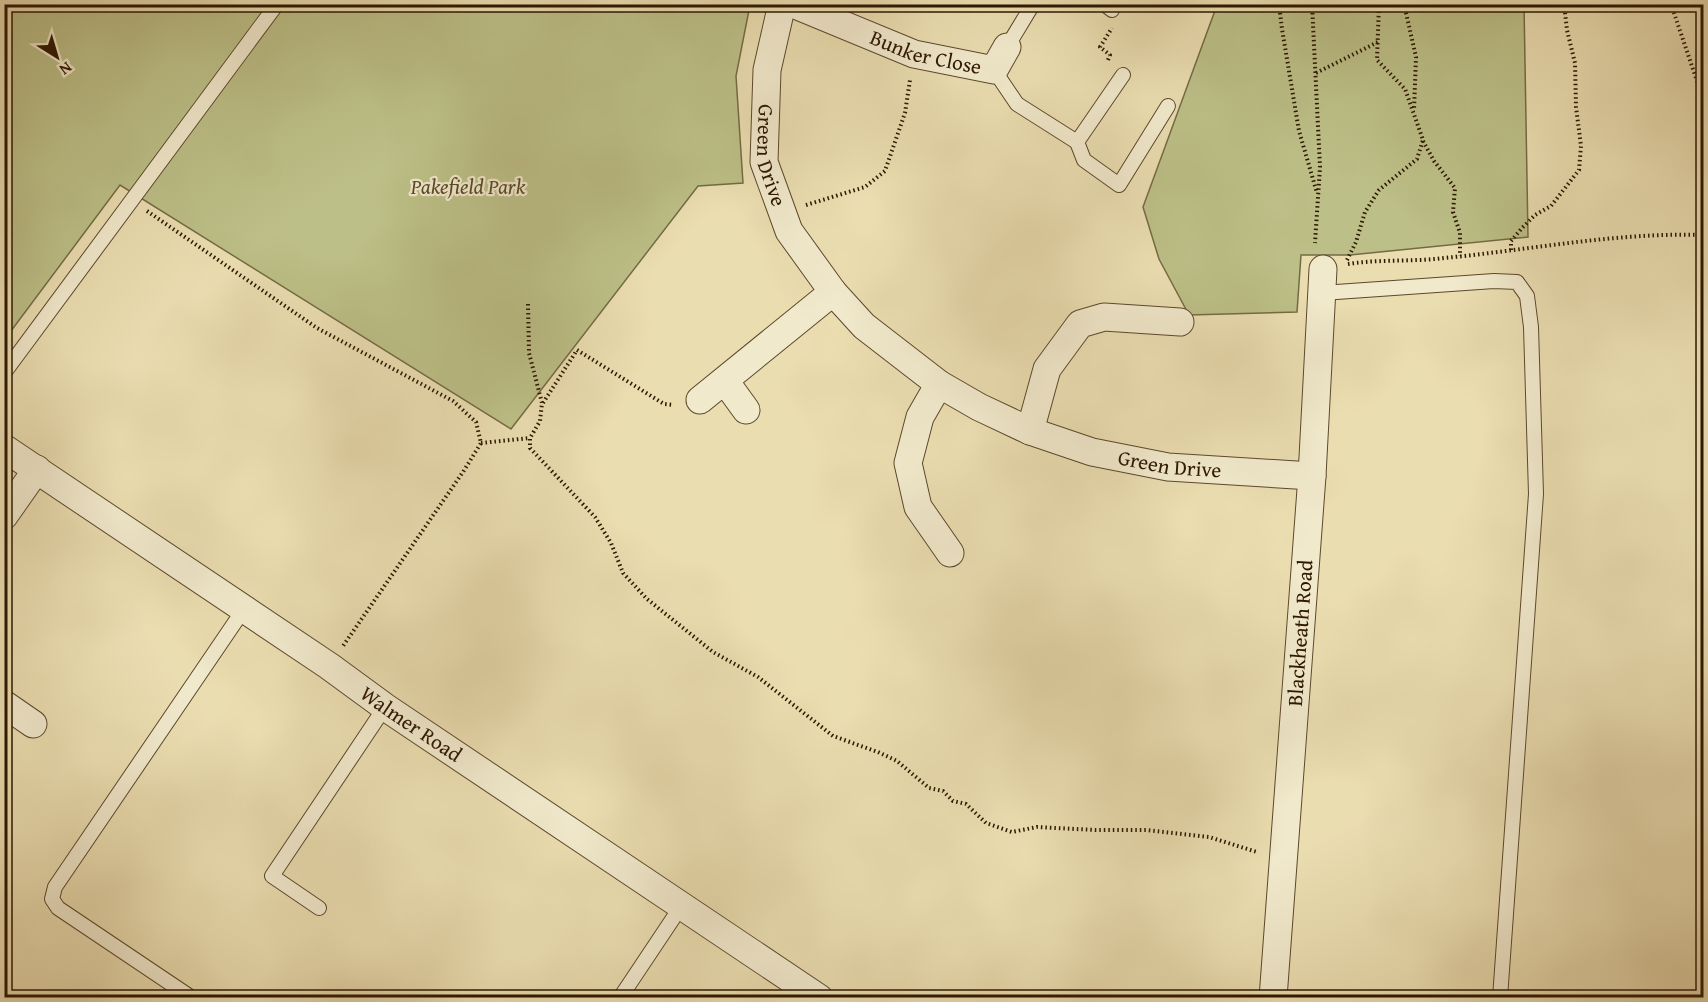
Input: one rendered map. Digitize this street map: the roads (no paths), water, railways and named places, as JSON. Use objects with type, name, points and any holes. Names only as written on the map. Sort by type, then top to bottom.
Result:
[{"type":"street","name":"Green Drive","points":[[782,4],[766,70],[764,162],[789,231],[833,292],[864,326],[939,384],[979,408],[1030,431],[1092,452],[1168,467],[1312,476]]},
{"type":"street","name":"Bunker Close","points":[[793,4],[914,54],[994,70]]},
{"type":"street","points":[[994,70],[1007,47]]},
{"type":"street","name":"Blackheath Road","points":[[1273,998],[1312,476],[1323,281]]},
{"type":"street","points":[[700,400],[833,292]]},
{"type":"street","points":[[1030,431],[1047,369],[1080,324],[1104,317],[1180,322]]},
{"type":"street","points":[[725,381],[746,410]]},
{"type":"street","points":[[939,384],[920,417],[908,463],[918,507],[950,553]]},
{"type":"street","name":"Walmer Road","points":[[4,448],[329,666],[385,707],[682,904],[809,995]]},
{"type":"street","points":[[4,516],[37,469]]},
{"type":"street","points":[[4,704],[33,724]]},
{"type":"lane","points":[[4,373],[277,4]]},
{"type":"lane","points":[[1007,47],[1033,4]]},
{"type":"lane","points":[[994,70],[1017,104],[1077,142],[1084,160],[1119,185],[1168,106]]},
{"type":"lane","points":[[1077,142],[1123,75]]},
{"type":"lane","points":[[1323,281],[1517,282],[1527,296],[1531,327],[1536,494],[1500,998]]},
{"type":"lane","points":[[192,998],[58,908],[52,899],[55,887],[244,609]]},
{"type":"lane","points":[[319,908],[272,876],[385,707]]},
{"type":"lane","points":[[620,998],[682,904]]},
{"type":"park label","name":"Pakefield Park","points":[[468,187]]}]
